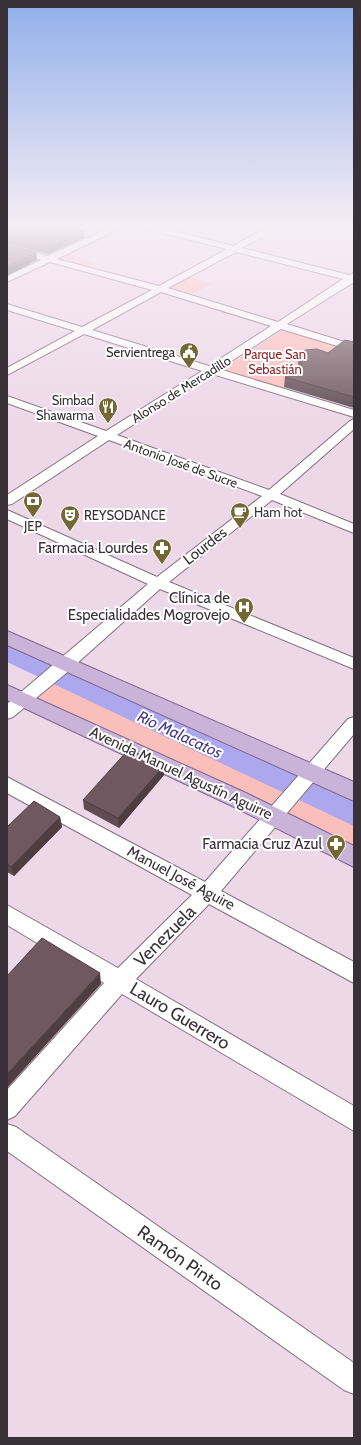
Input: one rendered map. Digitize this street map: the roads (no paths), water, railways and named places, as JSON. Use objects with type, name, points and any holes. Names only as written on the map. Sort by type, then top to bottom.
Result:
[{"type":"main road","points":[[7,637],[63,667],[308,778],[354,792]]},
{"type":"main road","name":"Avenida Manuel Agustín Aguirre","points":[[18,699],[277,813],[354,857]]},
{"type":"street","points":[[7,372],[156,291]]},
{"type":"street","points":[[168,291],[354,348]]},
{"type":"street","name":"Alonso de Mercadillo","points":[[7,501],[333,291]]},
{"type":"street","points":[[7,307],[354,414]]},
{"type":"street","name":"Antonio José de Sucre","points":[[7,399],[271,495],[354,529]]},
{"type":"street","name":"Lourdes","points":[[18,699],[63,667],[158,583],[271,495],[354,423]]},
{"type":"street","points":[[7,514],[158,583],[354,664]]},
{"type":"street","name":"Venezuela","points":[[7,1108],[120,980],[208,892],[354,723]]},
{"type":"street","name":"Manuel José Aguire","points":[[7,784],[354,972]]},
{"type":"street","name":"Lauro Guerrero","points":[[7,914],[354,1118]]},
{"type":"street","name":"Ramón Pinto","points":[[7,1136],[354,1380]]},
{"type":"waterway","name":"Rio Malacatos","points":[[7,652],[354,815]]},
{"type":"place","name":"Servientrega","points":[[189,369]]},
{"type":"place","name":"Simbad Shawarma","points":[[108,424]]},
{"type":"place","name":"JEP","points":[[33,518]]},
{"type":"place","name":"Ham hot","points":[[240,529]]},
{"type":"place","name":"REYSODANCE","points":[[70,532]]},
{"type":"place","name":"Farmacia Lourdes","points":[[162,565]]},
{"type":"place","name":"Clínica de Especialidades Mogrovejo","points":[[244,624]]},
{"type":"place","name":"Farmacia Cruz Azul","points":[[336,861]]},
{"type":"park label","name":"Parque San Sebastián","points":[[275,362]]}]
